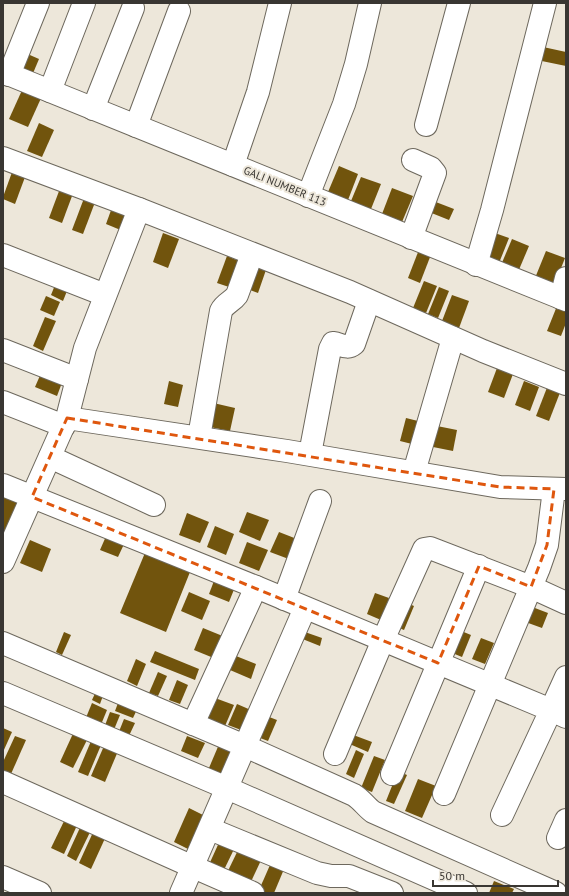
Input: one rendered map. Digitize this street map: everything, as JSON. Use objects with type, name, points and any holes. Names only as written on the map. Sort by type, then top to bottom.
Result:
[{"type":"street","points":[[6,74],[38,3]]},
{"type":"street","points":[[50,91],[84,3]]},
{"type":"street","points":[[233,165],[258,92],[280,3]]},
{"type":"street","points":[[308,196],[344,104],[356,64],[370,3]]},
{"type":"street","points":[[426,125],[459,3]]},
{"type":"street","points":[[476,265],[492,210],[545,3]]},
{"type":"street","points":[[94,109],[133,8]]},
{"type":"street","points":[[136,126],[179,11]]},
{"type":"street","name":"GALI NUMBER 113","points":[[6,74],[476,265],[564,292]]},
{"type":"street","points":[[3,158],[139,209],[252,254],[369,301],[566,384]]},
{"type":"street","points":[[411,238],[435,173],[431,168],[413,160]]},
{"type":"street","points":[[3,563],[65,422],[85,348],[139,209]]},
{"type":"street","points":[[199,437],[221,311],[226,304],[234,299],[252,254]]},
{"type":"street","points":[[3,255],[105,295]]},
{"type":"street","points":[[310,454],[330,349],[333,344],[351,347],[354,344],[369,301]]},
{"type":"street","points":[[414,472],[454,338]]},
{"type":"street","points":[[3,350],[77,379]]},
{"type":"street","points":[[3,402],[65,422],[199,437],[310,454],[500,487],[560,489],[540,568],[444,794]]},
{"type":"street","points":[[50,457],[154,505]]},
{"type":"street","points":[[3,485],[256,587],[490,684],[558,714]]},
{"type":"street","points":[[284,599],[320,501]]},
{"type":"street","points":[[335,754],[383,640],[424,549],[430,548],[566,602]]},
{"type":"street","points":[[392,774],[478,566]]},
{"type":"street","points":[[193,724],[256,587]]},
{"type":"street","points":[[181,893],[305,608]]},
{"type":"street","points":[[3,644],[245,746],[354,795],[373,812],[556,893]]},
{"type":"street","points":[[502,815],[558,714],[566,677]]},
{"type":"street","points":[[3,693],[227,788],[466,893]]},
{"type":"street","points":[[3,782],[253,893]]},
{"type":"street","points":[[210,829],[317,873],[331,876],[349,876],[392,893]]},
{"type":"street","points":[[3,877],[40,893]]},
{"type":"highlighted area","points":[[67,418],[500,487],[554,489],[547,545],[531,587],[479,566],[438,663],[32,497]]},
{"type":"building","points":[[534,45],[566,52],[566,66],[532,59]]},
{"type":"building","points":[[23,52],[39,59],[31,78],[15,71]]},
{"type":"building","points":[[23,88],[42,96],[28,127],[9,119]]},
{"type":"building","points":[[39,123],[54,130],[42,157],[27,151]]},
{"type":"building","points":[[15,164],[28,169],[15,204],[3,199],[3,197]]},
{"type":"building","points":[[339,166],[358,174],[348,200],[328,192]]},
{"type":"building","points":[[361,177],[381,184],[371,209],[351,201]]},
{"type":"building","points":[[62,183],[75,188],[62,223],[49,218]]},
{"type":"building","points":[[392,188],[413,196],[402,222],[382,214]]},
{"type":"building","points":[[86,193],[97,197],[83,234],[72,230]]},
{"type":"building","points":[[428,199],[454,209],[449,220],[424,210]]},
{"type":"building","points":[[114,202],[131,209],[123,231],[106,224]]},
{"type":"building","points":[[492,232],[509,238],[499,263],[482,256]]},
{"type":"building","points":[[163,233],[179,239],[168,268],[153,262]]},
{"type":"building","points":[[512,239],[529,246],[518,272],[501,265]]},
{"type":"building","points":[[420,247],[432,252],[420,283],[408,278]]},
{"type":"building","points":[[546,251],[565,258],[554,286],[535,278]]},
{"type":"building","points":[[227,256],[239,261],[229,287],[217,283]]},
{"type":"building","points":[[251,262],[267,267],[258,293],[242,287]]},
{"type":"building","points":[[57,280],[69,286],[63,301],[51,295]]},
{"type":"building","points":[[424,281],[437,286],[426,313],[413,308]]},
{"type":"building","points":[[439,287],[449,291],[438,318],[428,314]]},
{"type":"building","points":[[452,295],[469,301],[459,328],[442,321]]},
{"type":"building","points":[[46,296],[60,302],[54,316],[40,310]]},
{"type":"building","points":[[559,301],[566,304],[566,323],[561,336],[547,331]]},
{"type":"building","points":[[45,317],[56,321],[43,351],[33,346]]},
{"type":"building","points":[[497,368],[513,374],[504,398],[488,392]]},
{"type":"building","points":[[42,371],[63,380],[57,396],[35,387]]},
{"type":"building","points":[[169,381],[183,385],[178,407],[164,404]]},
{"type":"building","points":[[524,381],[539,387],[530,411],[515,405]]},
{"type":"building","points":[[548,385],[561,390],[549,421],[536,416]]},
{"type":"building","points":[[209,402],[235,408],[230,431],[205,426]]},
{"type":"building","points":[[406,418],[418,421],[412,444],[400,441]]},
{"type":"building","points":[[432,425],[457,430],[453,451],[428,446]]},
{"type":"building","points":[[3,494],[23,505],[3,545]]},
{"type":"building","points":[[247,512],[269,520],[260,541],[239,532]]},
{"type":"building","points":[[187,513],[209,522],[200,543],[179,535]]},
{"type":"building","points":[[215,526],[234,534],[226,555],[207,547]]},
{"type":"building","points":[[279,532],[302,541],[294,561],[270,552]]},
{"type":"building","points":[[107,534],[125,542],[118,557],[100,550]]},
{"type":"building","points":[[30,540],[51,549],[42,572],[20,563]]},
{"type":"building","points":[[247,542],[268,550],[259,571],[239,563]]},
{"type":"building","points":[[147,548],[192,567],[166,632],[120,613]]},
{"type":"building","points":[[217,573],[237,582],[229,602],[209,594]]},
{"type":"building","points":[[189,592],[210,601],[202,620],[181,611]]},
{"type":"building","points":[[375,593],[389,598],[381,620],[367,614]]},
{"type":"building","points":[[402,601],[414,606],[404,630],[392,625]]},
{"type":"building","points":[[527,605],[548,613],[542,628],[520,620]]},
{"type":"building","points":[[203,628],[225,637],[216,659],[194,650]]},
{"type":"building","points":[[454,628],[471,635],[462,657],[445,650]]},
{"type":"building","points":[[302,631],[322,638],[320,646],[300,638]]},
{"type":"building","points":[[64,632],[71,635],[62,655],[56,652]]},
{"type":"building","points":[[481,638],[494,643],[485,664],[472,659]]},
{"type":"building","points":[[155,651],[199,669],[195,680],[150,662]]},
{"type":"building","points":[[236,656],[256,664],[251,679],[230,670]]},
{"type":"building","points":[[136,659],[146,664],[137,686],[127,681]]},
{"type":"building","points":[[158,672],[167,676],[158,696],[149,693]]},
{"type":"building","points":[[177,680],[188,685],[180,704],[169,700]]},
{"type":"building","points":[[98,687],[105,690],[100,704],[92,700]]},
{"type":"building","points":[[121,695],[140,703],[133,718],[115,711]]},
{"type":"building","points":[[215,698],[234,705],[225,726],[207,718]]},
{"type":"building","points":[[92,703],[107,710],[100,727],[85,720]]},
{"type":"building","points":[[237,704],[258,713],[249,733],[228,725]]},
{"type":"building","points":[[110,712],[120,715],[113,732],[104,728]]},
{"type":"building","points":[[264,715],[277,720],[268,741],[255,736]]},
{"type":"building","points":[[124,719],[135,723],[128,738],[118,734]]},
{"type":"building","points":[[76,727],[90,734],[73,768],[60,762]]},
{"type":"building","points":[[3,728],[12,732],[3,752]]},
{"type":"building","points":[[348,733],[372,742],[368,752],[345,742]]},
{"type":"building","points":[[94,734],[104,738],[88,776],[78,772]]},
{"type":"building","points":[[15,736],[26,740],[11,774],[3,770],[3,762]]},
{"type":"building","points":[[187,736],[205,743],[198,758],[181,751]]},
{"type":"building","points":[[107,739],[121,744],[105,782],[91,776]]},
{"type":"building","points":[[220,742],[241,750],[227,783],[206,775]]},
{"type":"building","points":[[356,750],[364,754],[354,778],[346,774]]},
{"type":"building","points":[[374,756],[385,760],[372,792],[361,788]]},
{"type":"building","points":[[398,771],[407,775],[394,804],[386,801]]},
{"type":"building","points":[[418,779],[436,786],[422,818],[405,811]]},
{"type":"building","points":[[189,808],[203,815],[188,849],[174,842]]},
{"type":"building","points":[[67,815],[79,821],[64,854],[51,848]]},
{"type":"building","points":[[83,821],[93,826],[76,861],[67,856]]},
{"type":"building","points":[[95,828],[107,834],[91,869],[79,863]]},
{"type":"building","points":[[222,836],[237,843],[221,876],[207,869]]},
{"type":"building","points":[[240,846],[263,856],[248,888],[225,877]]},
{"type":"building","points":[[274,856],[287,862],[274,893],[266,893],[259,890]]},
{"type":"building","points":[[494,881],[514,889],[512,893],[489,893]]}]
